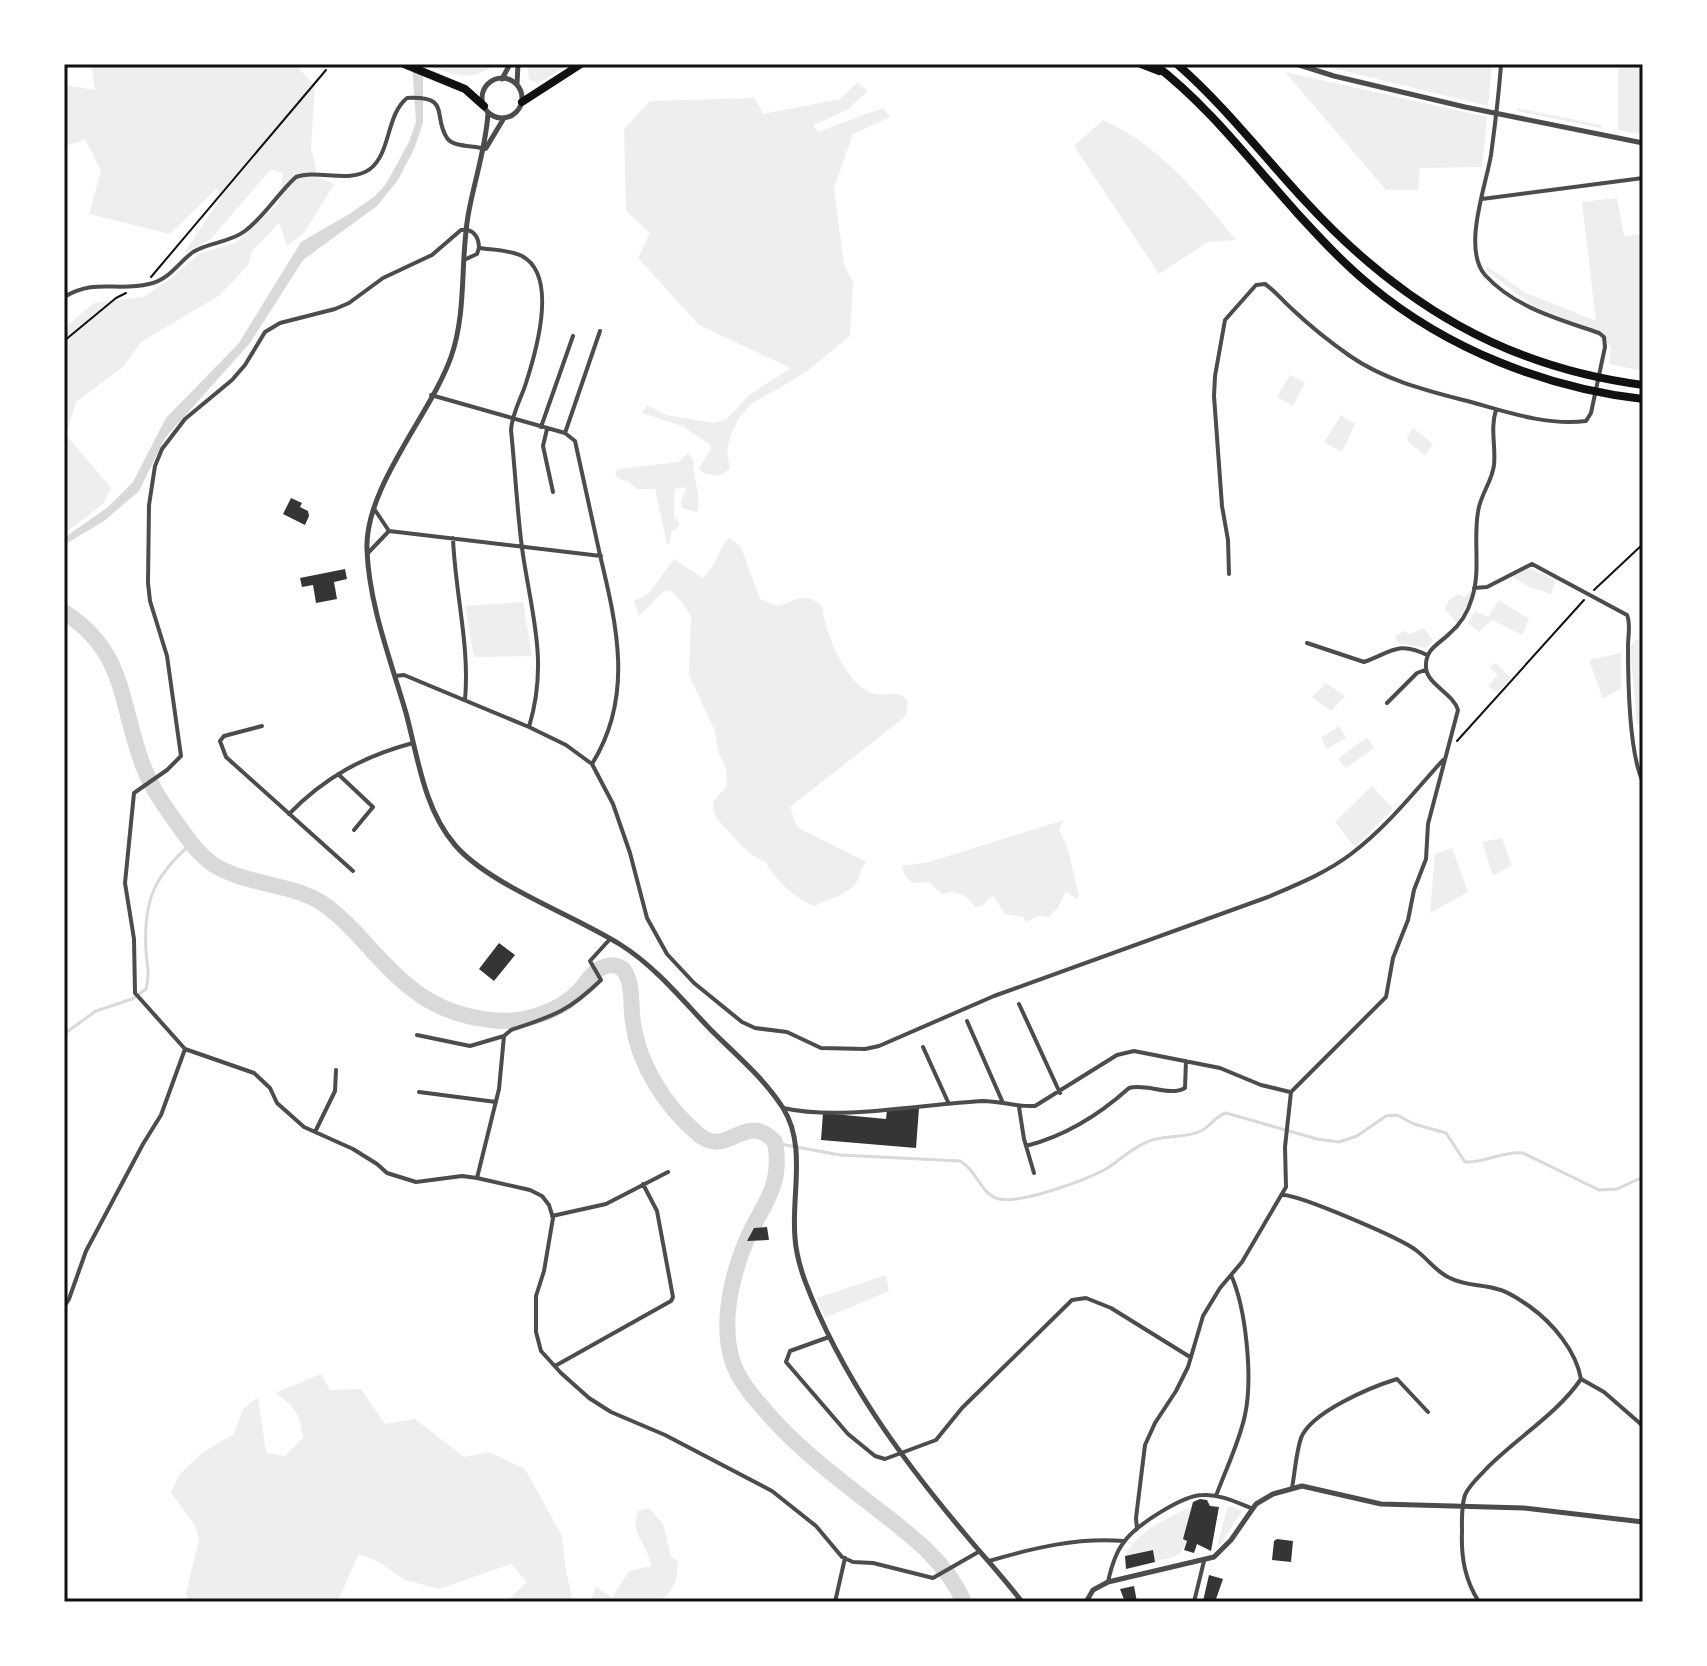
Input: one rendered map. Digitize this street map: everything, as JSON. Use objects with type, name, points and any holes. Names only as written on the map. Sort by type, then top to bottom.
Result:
[{"type":"highway","points":[[404,64],[465,89],[486,109]]},
{"type":"highway","points":[[522,102],[581,64]]},
{"type":"highway","points":[[1141,64],[1167,74]]},
{"type":"highway","points":[[1154,64],[1220,125],[1338,256],[1371,287],[1469,349],[1520,370],[1617,397],[1643,399]]},
{"type":"highway","points":[[1177,64],[1243,128],[1305,201],[1352,250],[1414,300],[1469,332],[1529,358],[1574,372],[1643,385]]},
{"type":"street","points":[[510,64],[502,79],[488,85],[483,95],[486,109],[485,149],[466,229],[460,323],[450,361],[407,439],[374,509],[366,545],[372,585],[431,804],[455,846],[477,865],[610,939],[649,966],[759,1077],[783,1108],[795,1136],[794,1234],[797,1257],[829,1337],[872,1413],[1022,1602]]},
{"type":"street","points":[[485,149],[504,118],[516,113],[522,102],[517,85],[518,64]]},
{"type":"street","points":[[1296,64],[1334,76],[1643,143]]},
{"type":"street","points":[[1229,574],[1214,396],[1215,376],[1225,320],[1256,285],[1265,284],[1349,356],[1418,388],[1525,417],[1575,422],[1586,421],[1591,413],[1605,347],[1604,337],[1533,310],[1485,274],[1478,261],[1476,231],[1491,156],[1501,64]]},
{"type":"street","points":[[502,79],[517,85]]},
{"type":"street","points":[[64,297],[86,287],[143,285],[165,277],[196,250],[233,238],[246,230],[296,177],[305,174],[352,175],[370,169],[397,111],[407,98],[426,97],[439,110],[448,138],[463,145],[485,149]]},
{"type":"street","points":[[486,109],[504,118]]},
{"type":"street","points":[[1482,199],[1643,178]]},
{"type":"street","points":[[464,260],[477,254],[479,248],[478,237],[466,229]]},
{"type":"street","points":[[466,229],[454,234],[432,255],[383,278],[349,303],[280,323],[265,332],[239,372],[185,419],[162,449],[155,466],[149,505],[148,583],[150,601],[167,656],[181,756],[134,793],[125,883],[134,939],[135,993],[185,1049],[254,1073],[270,1088],[277,1103],[304,1127],[353,1149],[387,1173],[416,1182],[462,1176],[477,1178],[530,1190],[542,1196],[552,1216],[550,1243],[536,1296],[534,1319],[541,1351],[589,1398],[611,1412],[665,1435],[772,1491],[816,1526],[845,1558],[853,1562],[873,1563],[933,1578],[980,1551]]},
{"type":"street","points":[[479,248],[521,256],[536,270],[542,283],[538,335],[525,386],[512,419],[522,546],[539,648],[540,676],[529,727]]},
{"type":"street","points":[[565,433],[600,331]]},
{"type":"street","points":[[541,427],[573,336]]},
{"type":"street","points":[[431,395],[565,433],[575,441],[618,637],[619,689],[613,716],[592,764]]},
{"type":"street","points":[[1137,1529],[1145,1445],[1176,1391],[1203,1316],[1242,1262],[1286,1187],[1291,1092],[1386,997],[1393,958],[1426,859],[1428,824],[1458,710],[1447,692],[1428,676],[1425,670],[1427,655],[1463,619],[1474,588],[1477,514],[1492,475],[1495,445],[1492,421],[1496,410]]},
{"type":"street","points":[[547,429],[543,446],[553,492]]},
{"type":"street","points":[[374,509],[389,531],[601,556]]},
{"type":"street","points":[[367,554],[389,531]]},
{"type":"street","points":[[453,538],[455,584],[467,655],[465,700]]},
{"type":"street","points":[[1474,588],[1487,587],[1532,564],[1627,615],[1630,620],[1630,703],[1638,771],[1643,782]]},
{"type":"street","points":[[1307,643],[1364,662],[1397,648],[1408,648],[1427,655]]},
{"type":"street","points":[[1387,703],[1417,673],[1425,670]]},
{"type":"street","points":[[395,676],[404,675],[529,727],[566,745],[592,764],[613,804],[647,918],[674,962],[694,983],[742,1022],[755,1028],[787,1032],[811,1045],[831,1050],[865,1049],[892,1042],[979,1001],[1305,881],[1349,856],[1370,839],[1444,757]]},
{"type":"street","points":[[262,726],[224,736],[220,741],[226,757],[353,871]]},
{"type":"street","points":[[289,814],[338,774],[376,753],[413,743]]},
{"type":"street","points":[[338,774],[373,807],[354,830]]},
{"type":"street","points":[[417,1035],[470,1046],[563,1012],[601,980],[590,961],[610,939]]},
{"type":"street","points":[[1019,1004],[1060,1093]]},
{"type":"street","points":[[967,1021],[1003,1103]]},
{"type":"street","points":[[477,1178],[496,1102],[504,1036]]},
{"type":"street","points":[[923,1047],[948,1102]]},
{"type":"street","points":[[64,1307],[86,1251],[161,1115],[185,1049]]},
{"type":"street","points":[[783,1108],[840,1111],[983,1101],[1019,1107],[1035,1106],[1117,1055],[1134,1051],[1220,1068],[1261,1085],[1291,1092]]},
{"type":"street","points":[[1026,1146],[1048,1140],[1079,1125],[1129,1088],[1155,1087],[1179,1092],[1185,1088],[1186,1061]]},
{"type":"street","points":[[315,1132],[335,1091],[336,1070]]},
{"type":"street","points":[[419,1092],[496,1102]]},
{"type":"street","points":[[1019,1107],[1034,1173]]},
{"type":"street","points":[[552,1216],[606,1204],[668,1172]]},
{"type":"street","points":[[555,1366],[671,1301],[673,1297],[657,1211],[643,1184]]},
{"type":"street","points":[[1282,1195],[1315,1204],[1416,1249],[1441,1274],[1452,1280],[1499,1289],[1530,1307],[1574,1354],[1581,1379],[1604,1392],[1643,1426]]},
{"type":"street","points":[[1216,1496],[1242,1427],[1247,1400],[1246,1333],[1242,1307],[1231,1275]]},
{"type":"street","points":[[829,1337],[790,1351],[786,1362],[848,1434],[875,1456],[885,1459],[936,1440],[962,1408],[1072,1300],[1086,1298],[1111,1308],[1190,1357]]},
{"type":"street","points":[[1292,1488],[1302,1435],[1332,1407],[1373,1386],[1397,1379],[1428,1412]]},
{"type":"street","points":[[1479,1602],[1464,1571],[1461,1551],[1462,1506],[1466,1493],[1523,1434],[1548,1416],[1581,1379]]},
{"type":"street","points":[[1086,1602],[1093,1590],[1108,1582],[1204,1561],[1224,1549],[1251,1508],[1273,1494],[1292,1488],[1311,1488],[1381,1504],[1524,1508],[1643,1522]]},
{"type":"street","points":[[1108,1582],[1124,1541],[1137,1529],[1190,1498],[1216,1496],[1251,1508]]},
{"type":"street","points":[[989,1561],[1044,1546],[1104,1539],[1124,1541]]},
{"type":"street","points":[[835,1602],[845,1558]]},
{"type":"street","points":[[1194,1602],[1204,1561]]},
{"type":"path","points":[[64,341],[116,298],[143,285],[326,70]]},
{"type":"path","points":[[1444,757],[1588,596],[1643,544]]},
{"type":"shaded area","points":[[91,64],[295,64],[315,86],[311,148],[318,177],[334,184],[305,232],[287,246],[279,223],[252,251],[248,265],[220,295],[141,342],[123,367],[76,402],[66,435],[111,488],[103,504],[64,534],[64,328],[94,303],[144,297],[199,254],[237,242],[279,203],[283,174],[271,169],[211,239],[183,254],[221,198],[217,188],[170,234],[89,214],[101,171],[85,139],[64,147],[64,85],[95,90]]},
{"type":"shaded area","points":[[412,64],[423,64],[423,123],[398,180],[377,206],[303,260],[250,343],[165,438],[139,491],[104,521],[64,545],[64,538],[108,507],[133,482],[166,418],[239,343],[301,242],[351,213],[386,184],[409,142],[416,122]]},
{"type":"shaded area","points":[[423,64],[497,64],[477,74],[460,75]]},
{"type":"shaded area","points":[[527,64],[571,64],[538,83],[529,79]]},
{"type":"shaded area","points":[[1316,64],[1492,64],[1488,106]]},
{"type":"shaded area","points":[[1618,64],[1643,64],[1643,134],[1618,130]]},
{"type":"shaded area","points":[[1285,72],[1487,117],[1482,167],[1420,168],[1418,190],[1386,190]]},
{"type":"shaded area","points":[[857,83],[868,91],[847,110],[813,125],[818,132],[883,108],[890,117],[853,134],[834,188],[844,265],[853,282],[850,336],[803,374],[750,405],[731,434],[727,450],[730,469],[718,476],[703,473],[699,468],[711,449],[710,444],[682,426],[642,413],[647,405],[666,415],[714,423],[726,420],[749,395],[791,368],[699,325],[638,258],[650,233],[626,211],[624,129],[650,101],[755,98],[763,114],[840,99]]},
{"type":"shaded area","points":[[1517,108],[1601,125],[1601,128],[1517,111]]},
{"type":"shaded area","points":[[1103,120],[1123,130],[1160,157],[1192,188],[1236,240],[1208,242],[1159,274],[1074,146]]},
{"type":"shaded area","points":[[1617,198],[1624,236],[1643,234],[1643,371],[1609,364],[1611,348],[1601,332],[1534,307],[1486,270],[1487,266],[1524,292],[1596,321],[1582,202]]},
{"type":"shaded area","points":[[1290,375],[1305,383],[1293,406],[1277,397]]},
{"type":"shaded area","points":[[1341,415],[1355,424],[1342,452],[1324,442]]},
{"type":"shaded area","points":[[1413,428],[1433,444],[1425,455],[1409,443],[1407,437]]},
{"type":"shaded area","points":[[688,453],[694,461],[699,499],[697,512],[682,508],[681,501],[687,487],[675,489],[674,518],[679,526],[671,532],[670,543],[667,544],[655,489],[637,489],[615,473],[619,469],[679,462]]},
{"type":"shaded area","points":[[729,538],[741,547],[760,599],[778,606],[800,598],[816,601],[822,606],[837,654],[860,686],[881,695],[900,694],[908,701],[906,716],[790,807],[797,827],[867,862],[851,888],[815,906],[786,888],[766,862],[751,854],[716,817],[713,806],[727,787],[726,769],[718,751],[715,731],[689,675],[691,616],[670,590],[661,594],[639,615],[634,601],[649,593],[674,559],[703,578]]},
{"type":"shaded area","points":[[1529,568],[1556,580],[1551,594],[1527,586],[1512,576]]},
{"type":"shaded area","points":[[1471,590],[1471,597],[1457,623],[1445,609],[1446,606],[1456,595],[1465,597]]},
{"type":"shaded area","points":[[1499,600],[1529,619],[1522,635],[1492,620],[1479,632],[1468,623],[1475,611],[1488,617]]},
{"type":"shaded area","points":[[523,602],[532,656],[474,657],[465,606]]},
{"type":"shaded area","points":[[64,608],[87,626],[105,650],[79,625],[64,616]]},
{"type":"shaded area","points":[[1424,628],[1433,641],[1425,648],[1398,643],[1395,637],[1404,631],[1410,634]]},
{"type":"shaded area","points":[[1643,639],[1643,723],[1637,725],[1630,647],[1635,640]]},
{"type":"shaded area","points":[[1621,653],[1621,688],[1603,699],[1589,660]]},
{"type":"shaded area","points":[[1496,663],[1511,678],[1497,693],[1488,686],[1498,675],[1490,667]]},
{"type":"shaded area","points":[[1326,683],[1345,696],[1331,711],[1312,697]]},
{"type":"shaded area","points":[[1339,726],[1346,738],[1327,749],[1321,738]]},
{"type":"shaded area","points":[[1367,737],[1374,748],[1346,768],[1338,759]]},
{"type":"shaded area","points":[[1372,786],[1393,809],[1355,847],[1335,822]]},
{"type":"shaded area","points":[[1064,820],[1059,829],[1068,850],[1079,895],[1077,900],[1066,891],[1057,909],[1048,917],[1039,916],[1026,922],[1023,917],[1005,914],[994,897],[975,907],[961,894],[942,894],[929,882],[913,883],[905,876],[902,866],[929,862]]},
{"type":"shaded area","points":[[1502,838],[1512,865],[1493,876],[1482,842]]},
{"type":"shaded area","points":[[1452,848],[1468,892],[1430,913],[1435,854]]},
{"type":"shaded area","points":[[886,1275],[889,1291],[825,1318],[817,1298]]},
{"type":"shaded area","points":[[321,1374],[330,1390],[361,1389],[385,1424],[415,1419],[464,1457],[489,1452],[525,1469],[562,1536],[573,1602],[506,1602],[527,1582],[511,1564],[439,1589],[405,1580],[379,1562],[359,1554],[337,1602],[189,1602],[186,1594],[199,1539],[195,1525],[171,1493],[180,1474],[202,1453],[234,1434],[243,1409],[258,1397],[266,1453],[285,1456],[303,1438],[302,1430],[295,1411],[275,1393]]},
{"type":"shaded area","points":[[1228,1506],[1242,1511],[1220,1545],[1218,1542]]},
{"type":"shaded area","points":[[1191,1507],[1183,1539],[1186,1541],[1179,1554],[1155,1561],[1152,1550],[1125,1556],[1145,1533]]},
{"type":"shaded area","points":[[649,1508],[663,1524],[671,1556],[678,1562],[672,1589],[658,1602],[590,1602],[596,1586],[612,1598],[629,1571],[651,1566],[636,1526],[638,1511]]},
{"type":"building","points":[[291,498],[302,503],[300,507],[308,511],[305,525],[283,514]]},
{"type":"building","points":[[345,569],[347,579],[334,582],[337,599],[316,603],[313,585],[302,587],[300,578]]},
{"type":"building","points":[[499,943],[515,955],[494,981],[479,969]]},
{"type":"building","points":[[919,1108],[916,1148],[821,1140],[823,1113],[886,1119],[887,1110]]},
{"type":"building","points":[[767,1227],[769,1240],[747,1241],[754,1228]]},
{"type":"building","points":[[1207,1500],[1210,1506],[1219,1507],[1211,1551],[1197,1544],[1194,1553],[1184,1550],[1187,1541],[1183,1539],[1193,1502]]},
{"type":"building","points":[[1274,1541],[1293,1541],[1291,1562],[1272,1560]]},
{"type":"building","points":[[1153,1550],[1155,1562],[1126,1569],[1125,1556]]},
{"type":"building","points":[[1209,1575],[1223,1579],[1215,1602],[1203,1601]]},
{"type":"building","points":[[1134,1586],[1137,1602],[1125,1602],[1120,1589]]},
{"type":"waterway","points":[[64,612],[85,628],[111,663],[151,783],[190,841],[214,865],[317,900],[343,920],[421,996],[452,1012],[471,1017],[503,1021],[539,1015],[571,998],[601,968],[612,965],[623,969],[630,988],[633,1023],[641,1054],[655,1084],[675,1111],[698,1134],[709,1140],[718,1142],[755,1130],[775,1142],[774,1182],[747,1239],[730,1294],[728,1338],[732,1360],[739,1375],[758,1403],[800,1447],[935,1558],[964,1602]]},
{"type":"waterway","points":[[64,1034],[96,1011],[132,999],[146,989],[149,904],[168,867],[191,844]]},
{"type":"waterway","points":[[775,1143],[840,1155],[960,1161],[993,1197],[1009,1200],[1037,1195],[1084,1179],[1106,1169],[1142,1145],[1160,1138],[1195,1133],[1226,1113],[1317,1139],[1339,1142],[1357,1136],[1386,1116],[1397,1115],[1414,1124],[1446,1133],[1465,1162],[1523,1153],[1599,1190],[1617,1189],[1643,1177]]}]
